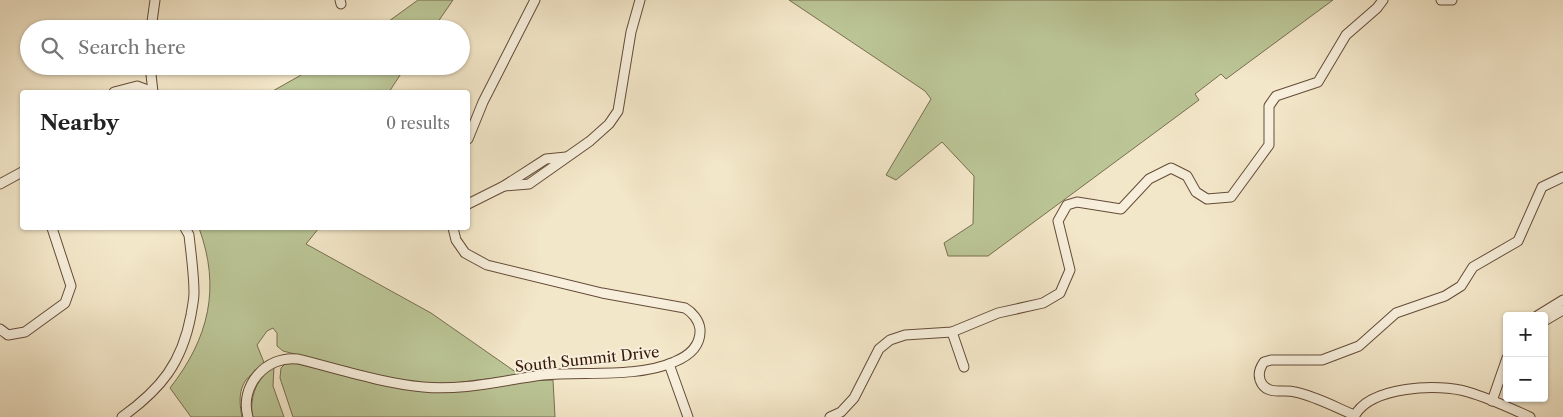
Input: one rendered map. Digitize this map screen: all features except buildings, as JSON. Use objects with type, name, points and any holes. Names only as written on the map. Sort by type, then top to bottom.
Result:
[{"type":"street","points":[[152,20],[155,0]]},
{"type":"street","points":[[470,134],[483,102],[535,0]]},
{"type":"street","points":[[470,203],[504,186],[546,159],[566,157],[598,136],[609,124],[618,111],[631,32],[640,0]]},
{"type":"street","points":[[830,417],[841,412],[854,398],[879,349],[890,340],[905,335],[952,332],[998,313],[1043,303],[1060,293],[1070,270],[1058,221],[1067,205],[1077,202],[1121,209],[1149,179],[1171,168],[1186,176],[1196,192],[1207,199],[1232,197],[1269,145],[1269,106],[1276,96],[1318,82],[1346,35],[1377,8],[1383,0]]},
{"type":"street","points":[[1441,0],[1452,0]]},
{"type":"street","points":[[151,75],[153,90]]},
{"type":"street","points":[[122,90],[137,86],[148,90]]},
{"type":"street","points":[[2,179],[20,173]]},
{"type":"street","points":[[1530,417],[1467,391],[1435,388],[1398,390],[1368,401],[1354,416],[1295,391],[1267,389],[1262,384],[1259,375],[1264,362],[1271,360],[1322,360],[1360,346],[1396,313],[1445,296],[1461,286],[1473,267],[1518,241],[1542,187],[1563,177]]},
{"type":"street","points":[[0,329],[8,335],[25,332],[65,303],[72,286],[53,230]]},
{"type":"street","points":[[122,417],[163,381],[180,356],[188,329],[194,294],[189,235],[186,230]]},
{"type":"street","name":"South Summit Drive","points":[[248,417],[246,404],[251,384],[268,365],[283,359],[298,359],[406,385],[439,388],[565,373],[614,372],[669,364],[686,356],[697,344],[700,334],[699,324],[690,311],[679,306],[602,293],[487,265],[465,253],[456,240],[454,230]]},
{"type":"street","points":[[1544,312],[1563,300]]},
{"type":"street","points":[[1548,319],[1563,310]]},
{"type":"street","points":[[952,332],[964,367]]},
{"type":"street","points":[[669,364],[688,417]]},
{"type":"street","points":[[1492,401],[1503,369]]},
{"type":"green space","points":[[418,0],[453,0],[439,20],[390,20]]},
{"type":"green space","points":[[789,0],[1333,0],[1226,79],[1221,74],[1195,94],[1199,100],[988,256],[948,256],[944,243],[973,224],[974,176],[942,142],[896,180],[886,175],[931,99],[925,91]]},
{"type":"green space","points":[[301,75],[400,75],[390,90],[275,90]]},
{"type":"green space","points":[[200,230],[317,230],[306,244],[431,313],[520,375],[445,384],[405,382],[283,351],[277,346],[277,333],[273,328],[267,331],[257,345],[265,365],[251,375],[244,384],[240,394],[242,417],[191,417],[170,388],[194,350],[207,312],[210,292],[206,250]]},
{"type":"green space","points":[[286,363],[294,363],[384,385],[553,380],[555,417],[293,417],[280,378],[281,368]]},
{"type":"green space","points":[[274,366],[273,386],[284,417],[253,417],[253,395],[263,375]]}]
